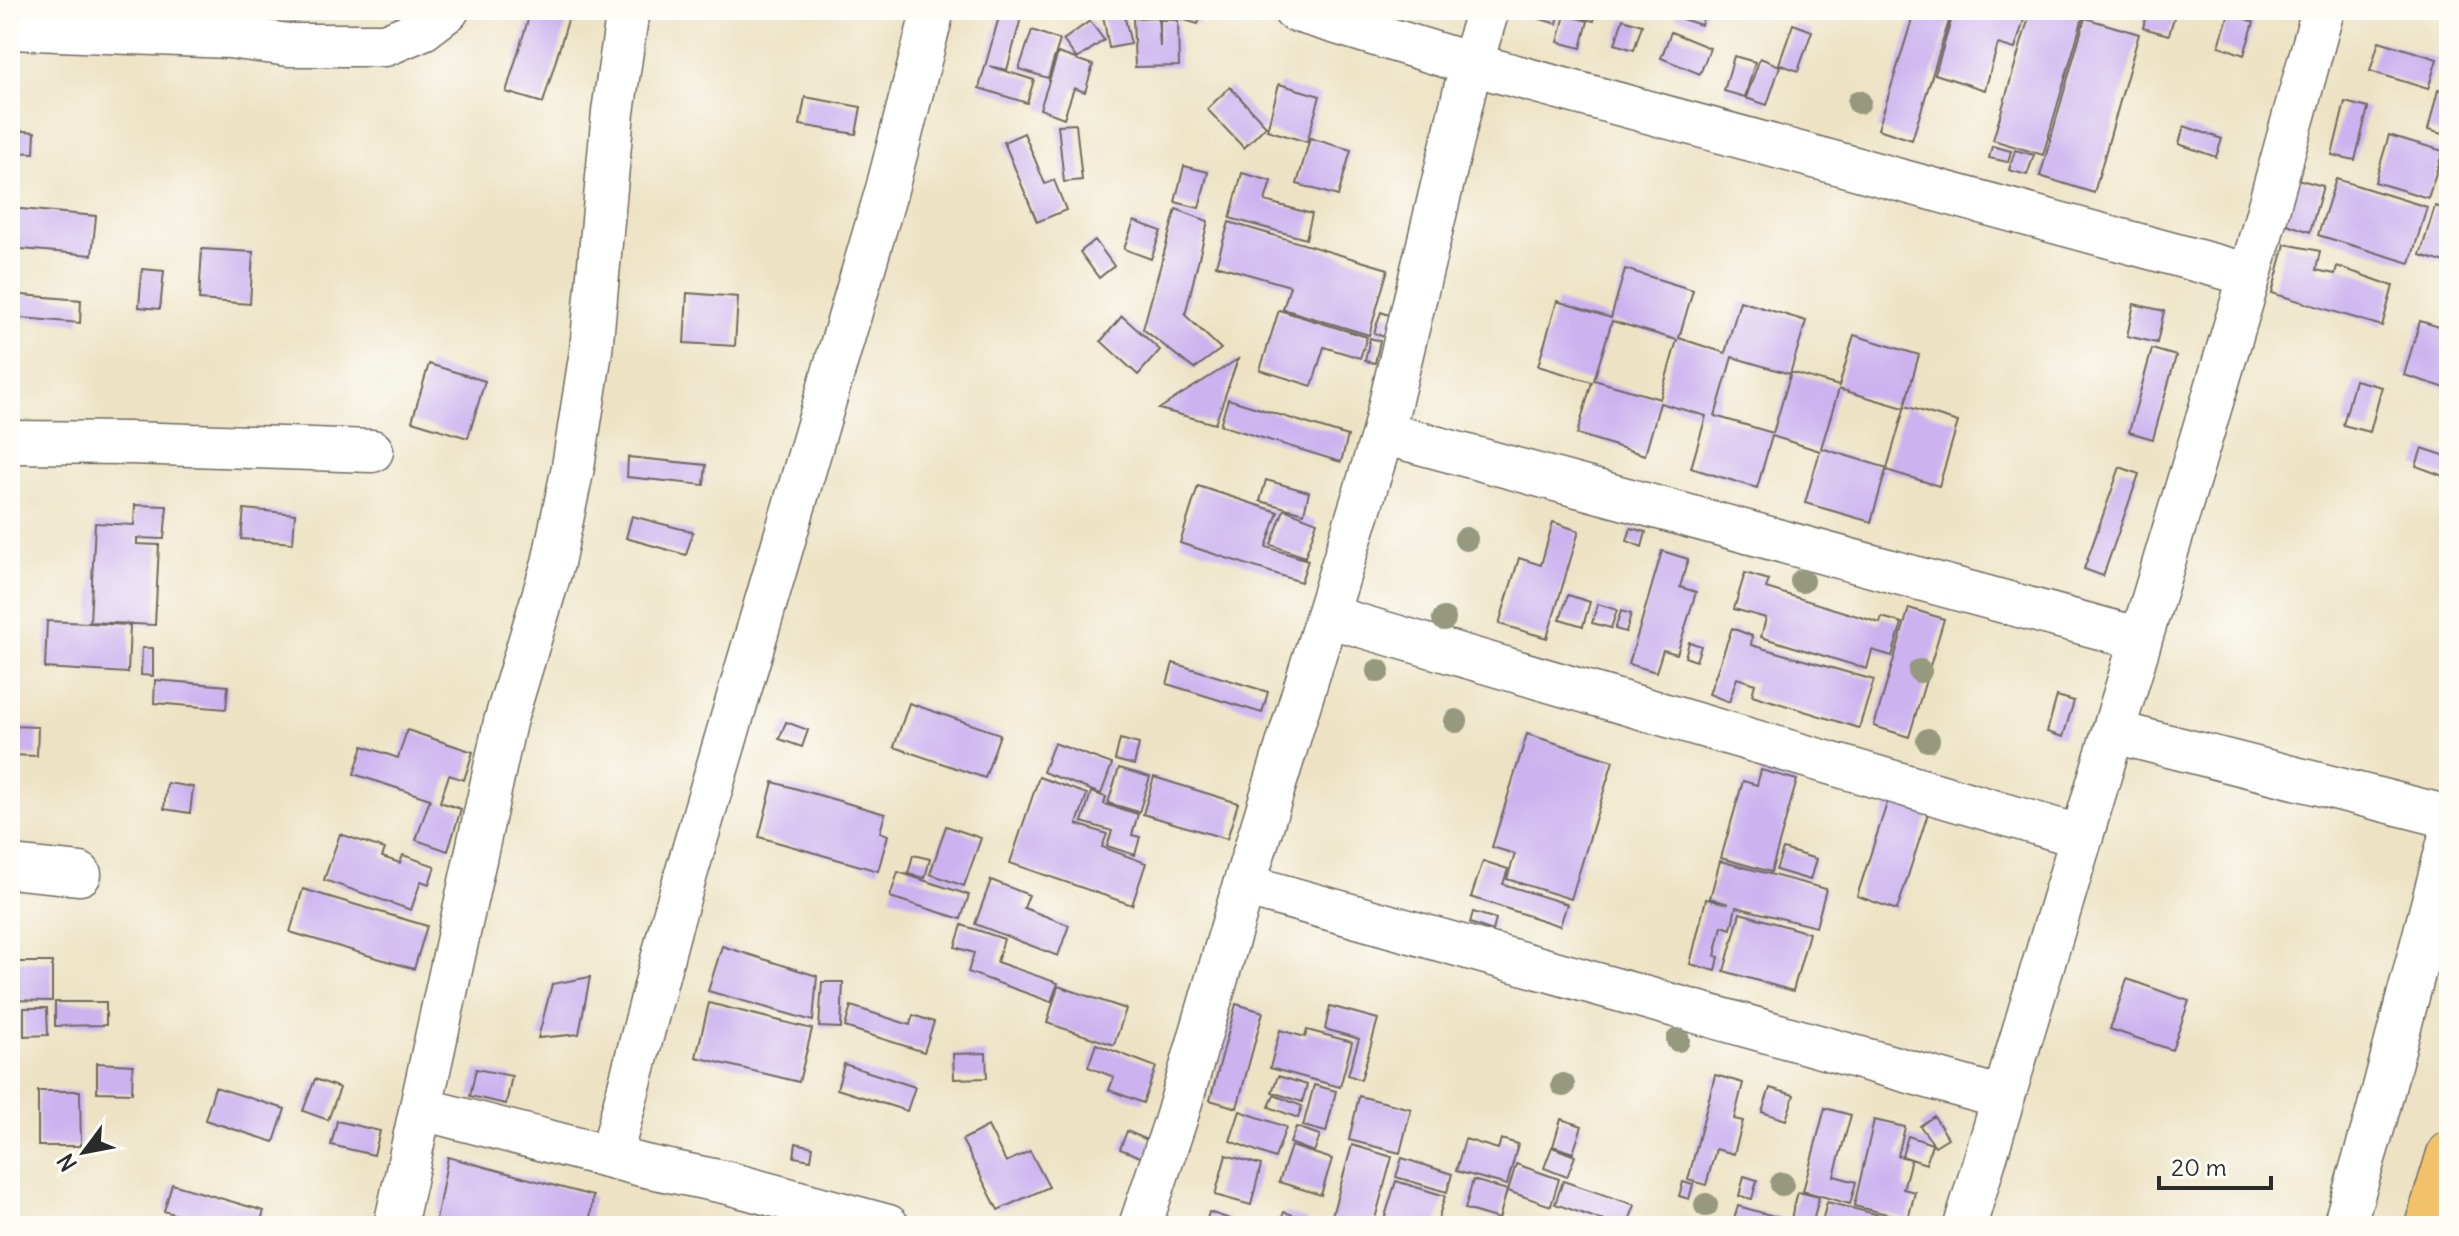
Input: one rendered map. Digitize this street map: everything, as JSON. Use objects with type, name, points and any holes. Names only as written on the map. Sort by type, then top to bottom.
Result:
[{"type":"main road","points":[[2427,1226],[2449,1154]]},
{"type":"street","points":[[10,28],[229,37],[290,27],[385,45],[423,29],[448,10]]},
{"type":"street","points":[[395,1226],[505,722],[553,563],[573,467],[591,351],[613,112],[628,10]]},
{"type":"street","points":[[611,1156],[653,990],[887,189],[933,10]]},
{"type":"street","points":[[1294,10],[1471,64],[2250,275]]},
{"type":"street","points":[[1140,1226],[1176,1119],[1244,885],[1383,433],[1471,64],[1488,10]]},
{"type":"street","points":[[1965,1226],[2250,275],[2323,10]]},
{"type":"street","points":[[1383,433],[2141,639]]},
{"type":"street","points":[[10,442],[372,451]]},
{"type":"street","points":[[1327,616],[2082,837]]},
{"type":"street","points":[[2114,732],[2449,817]]},
{"type":"street","points":[[2344,1226],[2376,1118],[2449,840]]},
{"type":"street","points":[[10,867],[80,874]]},
{"type":"street","points":[[1244,885],[2003,1098]]},
{"type":"street","points":[[422,1109],[645,1166],[728,1183],[888,1226]]},
{"type":"building","points":[[531,10],[571,10],[543,103],[506,92]]},
{"type":"building","points":[[1001,10],[1022,14],[1007,70],[989,66],[1034,80],[1027,103],[979,88]]},
{"type":"building","points":[[1102,10],[1123,10],[1131,44],[1109,48]]},
{"type":"building","points":[[1184,10],[1203,10],[1198,24],[1181,19]]},
{"type":"building","points":[[1536,10],[1559,15],[1557,24],[1534,17]]},
{"type":"building","points":[[1560,10],[1597,10],[1594,21],[1559,13]]},
{"type":"building","points":[[1678,10],[1706,10],[1701,25],[1676,17]]},
{"type":"building","points":[[1915,10],[1949,21],[1912,140],[1878,129]]},
{"type":"building","points":[[1929,10],[2027,10],[2015,49],[1998,44],[1985,90],[1935,74],[1952,18]]},
{"type":"building","points":[[2031,10],[2085,10],[2043,155],[1993,140]]},
{"type":"building","points":[[2147,10],[2176,10],[2169,35],[2143,28]]},
{"type":"building","points":[[2229,13],[2254,22],[2244,55],[2219,46]]},
{"type":"building","points":[[1565,15],[1588,21],[1581,48],[1558,42]]},
{"type":"building","points":[[1158,17],[1160,47],[1160,20],[1178,20],[1179,66],[1135,67],[1133,18]]},
{"type":"building","points":[[2085,18],[2139,34],[2094,193],[2040,176]]},
{"type":"building","points":[[1623,19],[1642,25],[1634,50],[1615,44]]},
{"type":"building","points":[[1090,21],[1104,40],[1077,59],[1063,40]]},
{"type":"building","points":[[1793,24],[1812,31],[1798,71],[1779,64]]},
{"type":"building","points":[[1032,30],[1060,40],[1048,78],[1019,69]]},
{"type":"building","points":[[1671,32],[1710,48],[1700,74],[1661,58]]},
{"type":"building","points":[[2379,41],[2437,59],[2428,89],[2370,71]]},
{"type":"building","points":[[1058,53],[1093,65],[1085,92],[1074,88],[1064,118],[1040,109]]},
{"type":"building","points":[[1734,56],[1755,62],[1745,97],[1724,91]]},
{"type":"building","points":[[1760,58],[1780,66],[1767,105],[1746,98]]},
{"type":"building","points":[[1279,84],[1320,96],[1307,142],[1267,130]]},
{"type":"building","points":[[1230,87],[1266,126],[1244,148],[1207,109]]},
{"type":"building","points":[[2438,90],[2449,93],[2449,136],[2428,130]]},
{"type":"building","points":[[805,97],[861,107],[856,134],[800,125]]},
{"type":"building","points":[[2345,102],[2368,108],[2355,160],[2332,155]]},
{"type":"building","points":[[1076,124],[1082,180],[1064,182],[1058,125]]},
{"type":"building","points":[[2184,126],[2222,139],[2216,157],[2179,144]]},
{"type":"building","points":[[13,130],[35,132],[34,153],[12,152]]},
{"type":"building","points":[[1024,133],[1045,184],[1054,180],[1066,210],[1037,222],[1004,142]]},
{"type":"building","points":[[2389,135],[2443,151],[2428,198],[2375,182]]},
{"type":"building","points":[[1310,138],[1351,150],[1338,196],[1297,184]]},
{"type":"building","points":[[1992,146],[2011,151],[2008,162],[1989,158]]},
{"type":"building","points":[[2015,150],[2034,155],[2027,175],[2009,170]]},
{"type":"building","points":[[1184,166],[1208,172],[1199,208],[1175,202]]},
{"type":"building","points":[[1242,173],[1271,181],[1265,201],[1312,214],[1306,239],[1230,218]]},
{"type":"building","points":[[2297,179],[2323,186],[2310,232],[2284,223]]},
{"type":"building","points":[[2336,179],[2427,207],[2410,263],[2318,235]]},
{"type":"building","points":[[2435,206],[2449,210],[2449,264],[2420,255]]},
{"type":"building","points":[[10,208],[96,216],[92,255],[10,248]]},
{"type":"building","points":[[1176,209],[1208,221],[1185,315],[1221,349],[1194,369],[1143,329]]},
{"type":"building","points":[[1134,221],[1161,231],[1151,259],[1124,249]]},
{"type":"building","points":[[1229,222],[1388,269],[1369,335],[1283,309],[1290,286],[1216,265]]},
{"type":"building","points":[[1095,240],[1114,266],[1099,278],[1080,252]]},
{"type":"building","points":[[2285,244],[2320,251],[2316,270],[2335,274],[2337,266],[2393,286],[2382,326],[2272,293]]},
{"type":"building","points":[[202,249],[253,252],[250,304],[199,300]]},
{"type":"building","points":[[142,269],[164,271],[160,309],[139,307]]},
{"type":"building","points":[[1625,269],[1693,290],[1679,338],[1725,353],[1740,301],[1806,321],[1790,374],[1732,357],[1715,416],[1773,433],[1791,372],[1839,386],[1854,335],[1919,355],[1904,408],[1839,389],[1821,448],[1887,468],[1905,406],[1958,422],[1939,486],[1886,470],[1871,522],[1805,503],[1820,451],[1772,436],[1757,488],[1691,468],[1706,416],[1660,403],[1645,455],[1577,434],[1592,382],[1538,366],[1557,301],[1611,318]],"holes":[[[1612,321],[1677,340],[1660,399],[1594,380]]]},
{"type":"building","points":[[687,293],[738,297],[735,346],[684,343]]},
{"type":"building","points":[[10,294],[81,300],[80,323],[10,317]]},
{"type":"building","points":[[2134,304],[2164,311],[2157,343],[2127,336]]},
{"type":"building","points":[[1279,310],[1367,337],[1360,358],[1324,347],[1312,386],[1260,370]]},
{"type":"building","points":[[1381,312],[1392,316],[1384,337],[1374,333]]},
{"type":"building","points":[[1122,316],[1160,350],[1138,375],[1101,341]]},
{"type":"building","points":[[2420,321],[2449,330],[2449,389],[2404,375]]},
{"type":"building","points":[[1370,338],[1380,341],[1375,363],[1365,361]]},
{"type":"building","points":[[2152,349],[2176,356],[2153,439],[2129,432]]},
{"type":"building","points":[[1238,359],[1215,424],[1159,409],[1174,399]]},
{"type":"building","points":[[429,364],[485,381],[468,438],[412,421]]},
{"type":"building","points":[[2355,380],[2382,387],[2370,432],[2343,425]]},
{"type":"building","points":[[1228,399],[1348,436],[1341,462],[1220,425]]},
{"type":"building","points":[[2422,448],[2449,457],[2449,478],[2416,466]]},
{"type":"building","points":[[628,457],[706,465],[704,485],[627,477]]},
{"type":"building","points":[[2120,467],[2139,474],[2103,576],[2084,569]]},
{"type":"building","points":[[1266,480],[1309,492],[1304,513],[1260,501]]},
{"type":"building","points":[[1198,486],[1278,512],[1266,547],[1308,560],[1301,582],[1180,543]]},
{"type":"building","points":[[135,505],[167,506],[164,539],[137,538],[137,544],[159,545],[155,625],[90,622],[95,523],[134,525]]},
{"type":"building","points":[[244,509],[295,514],[293,543],[241,539]]},
{"type":"building","points":[[1284,509],[1317,522],[1305,557],[1271,545]]},
{"type":"building","points":[[632,516],[693,532],[686,555],[626,538]]},
{"type":"building","points":[[1553,522],[1579,531],[1547,638],[1499,624],[1519,558],[1541,565]]},
{"type":"building","points":[[1631,528],[1646,532],[1642,547],[1627,541]]},
{"type":"building","points":[[1662,551],[1688,559],[1680,587],[1696,592],[1677,654],[1663,650],[1656,672],[1629,664]]},
{"type":"building","points":[[1745,573],[1769,580],[1766,588],[1880,623],[1882,617],[1902,623],[1892,656],[1872,650],[1867,669],[1761,637],[1766,618],[1734,609]]},
{"type":"building","points":[[1568,595],[1590,602],[1583,626],[1560,619]]},
{"type":"building","points":[[1598,604],[1617,610],[1611,628],[1592,623]]},
{"type":"building","points":[[1909,608],[1944,619],[1909,737],[1874,726]]},
{"type":"building","points":[[1621,611],[1631,614],[1626,632],[1615,629]]},
{"type":"building","points":[[47,621],[130,625],[128,673],[45,668]]},
{"type":"building","points":[[1732,628],[1752,636],[1751,645],[1874,680],[1859,728],[1752,695],[1755,684],[1737,678],[1729,702],[1709,694]]},
{"type":"building","points":[[1689,642],[1701,646],[1696,661],[1685,657]]},
{"type":"building","points":[[142,648],[153,648],[153,676],[141,675]]},
{"type":"building","points":[[1173,663],[1268,692],[1262,713],[1167,684]]},
{"type":"building","points":[[155,680],[228,686],[226,709],[154,703]]},
{"type":"building","points":[[2057,696],[2074,701],[2063,737],[2047,732]]},
{"type":"building","points":[[909,703],[1000,734],[985,778],[894,747]]},
{"type":"building","points":[[786,722],[808,730],[802,747],[779,739]]},
{"type":"building","points":[[10,726],[38,727],[37,756],[10,755]]},
{"type":"building","points":[[407,730],[473,752],[464,780],[449,775],[440,802],[461,809],[448,851],[416,840],[430,799],[354,774],[363,746],[398,758]]},
{"type":"building","points":[[1527,734],[1613,761],[1571,899],[1507,879],[1515,854],[1492,847]]},
{"type":"building","points":[[1120,739],[1139,744],[1134,765],[1115,760]]},
{"type":"building","points":[[1054,743],[1112,764],[1101,794],[1043,772]]},
{"type":"building","points":[[1119,768],[1150,777],[1139,812],[1108,803]]},
{"type":"building","points":[[1761,770],[1797,780],[1771,872],[1721,858],[1743,781],[1757,785]]},
{"type":"building","points":[[1039,777],[1087,794],[1077,824],[1107,834],[1102,847],[1146,863],[1132,905],[1010,863]]},
{"type":"building","points":[[1154,777],[1238,803],[1227,839],[1143,814]]},
{"type":"building","points":[[773,782],[885,814],[880,832],[888,835],[878,871],[759,837]]},
{"type":"building","points":[[167,783],[193,787],[190,813],[164,809]]},
{"type":"building","points":[[1892,788],[1932,801],[1897,910],[1857,896]]},
{"type":"building","points":[[1091,792],[1106,797],[1104,804],[1138,814],[1132,835],[1140,837],[1135,855],[1107,846],[1112,831],[1082,822]]},
{"type":"building","points":[[946,826],[981,838],[964,886],[930,874]]},
{"type":"building","points":[[340,834],[385,849],[382,857],[400,863],[403,855],[435,866],[429,884],[421,881],[411,910],[324,880]]},
{"type":"building","points":[[1783,849],[1816,859],[1810,880],[1776,870]]},
{"type":"building","points":[[913,855],[930,859],[925,878],[908,874]]},
{"type":"building","points":[[1483,861],[1508,869],[1503,884],[1567,904],[1560,926],[1471,897]]},
{"type":"building","points":[[1720,861],[1826,889],[1816,927],[1736,907],[1731,929],[1722,926],[1715,956],[1719,957],[1716,971],[1690,964],[1706,899],[1728,904],[1710,898]]},
{"type":"building","points":[[898,872],[969,895],[961,919],[890,897]]},
{"type":"building","points":[[991,880],[1029,895],[1024,908],[1069,925],[1058,956],[975,924]]},
{"type":"building","points":[[303,889],[427,926],[414,969],[290,932]]},
{"type":"building","points":[[1473,912],[1496,919],[1493,931],[1470,923]]},
{"type":"building","points":[[1740,913],[1809,933],[1793,991],[1724,971]]},
{"type":"building","points":[[962,925],[1004,939],[997,962],[1058,983],[1051,1002],[968,972],[974,953],[955,947]]},
{"type":"building","points":[[722,946],[817,976],[813,1021],[708,991]]},
{"type":"building","points":[[10,962],[52,962],[52,1001],[10,1000]]},
{"type":"building","points":[[590,977],[579,1034],[538,1038],[552,984]]},
{"type":"building","points":[[2127,979],[2189,1001],[2172,1050],[2110,1029]]},
{"type":"building","points":[[822,982],[843,982],[841,1028],[819,1027]]},
{"type":"building","points":[[1058,986],[1126,1009],[1114,1045],[1047,1023]]},
{"type":"building","points":[[55,1002],[106,1002],[106,1025],[55,1026]]},
{"type":"building","points":[[709,1003],[812,1029],[799,1082],[696,1057]]},
{"type":"building","points":[[1236,1004],[1263,1012],[1237,1108],[1210,1100]]},
{"type":"building","points":[[851,1006],[910,1025],[913,1015],[934,1022],[924,1052],[845,1027]]},
{"type":"building","points":[[1330,1006],[1378,1019],[1361,1080],[1348,1075],[1359,1039],[1325,1029]]},
{"type":"building","points":[[24,1008],[47,1008],[48,1035],[24,1036]]},
{"type":"building","points":[[10,1009],[17,1009],[18,1030],[10,1030]]},
{"type":"building","points":[[1280,1030],[1305,1037],[1307,1030],[1352,1042],[1340,1087],[1270,1068]]},
{"type":"building","points":[[1096,1044],[1156,1067],[1143,1103],[1109,1090],[1114,1077],[1088,1067]]},
{"type":"building","points":[[986,1053],[987,1078],[954,1079],[953,1054]]},
{"type":"building","points":[[97,1063],[133,1065],[132,1093],[97,1092]]},
{"type":"building","points":[[844,1064],[915,1087],[907,1111],[837,1089]]},
{"type":"building","points":[[476,1069],[512,1076],[506,1104],[470,1096]]},
{"type":"building","points":[[1715,1075],[1743,1083],[1734,1119],[1743,1121],[1734,1154],[1716,1149],[1706,1185],[1688,1180]]},
{"type":"building","points":[[1278,1076],[1307,1085],[1302,1102],[1272,1092]]},
{"type":"building","points":[[315,1079],[340,1088],[328,1120],[303,1111]]},
{"type":"building","points":[[1314,1085],[1336,1091],[1326,1132],[1303,1126]]},
{"type":"building","points":[[215,1087],[285,1109],[274,1142],[205,1120]]},
{"type":"building","points":[[1770,1088],[1794,1095],[1786,1120],[1762,1112]]},
{"type":"building","points":[[38,1091],[80,1091],[81,1146],[38,1146]]},
{"type":"building","points":[[1274,1095],[1302,1106],[1298,1118],[1269,1107]]},
{"type":"building","points":[[1359,1096],[1411,1109],[1400,1153],[1349,1140]]},
{"type":"building","points":[[1825,1108],[1851,1115],[1834,1176],[1856,1182],[1850,1204],[1803,1191]]},
{"type":"building","points":[[1240,1111],[1286,1127],[1275,1158],[1230,1141]]},
{"type":"building","points":[[1934,1116],[1948,1138],[1935,1146],[1920,1126]]},
{"type":"building","points":[[1561,1119],[1582,1126],[1573,1153],[1553,1146]]},
{"type":"building","points":[[1874,1120],[1905,1127],[1898,1156],[1911,1159],[1903,1189],[1915,1192],[1908,1219],[1854,1206]]},
{"type":"building","points":[[337,1121],[380,1131],[374,1155],[331,1145]]},
{"type":"building","points":[[988,1126],[1006,1162],[1030,1151],[1049,1187],[998,1210],[962,1140]]},
{"type":"building","points":[[1296,1127],[1320,1135],[1314,1152],[1290,1143]]},
{"type":"building","points":[[1127,1131],[1152,1142],[1145,1159],[1120,1149]]},
{"type":"building","points":[[1908,1136],[1932,1144],[1926,1164],[1902,1156]]},
{"type":"building","points":[[1465,1139],[1498,1149],[1501,1139],[1518,1144],[1507,1185],[1456,1171]]},
{"type":"building","points":[[796,1143],[813,1147],[811,1160],[794,1157]]},
{"type":"building","points":[[1352,1145],[1392,1157],[1373,1226],[1329,1226]]},
{"type":"building","points":[[1291,1146],[1332,1159],[1321,1195],[1279,1182]]},
{"type":"building","points":[[1552,1147],[1575,1156],[1567,1177],[1544,1168]]},
{"type":"building","points":[[10,1148],[13,1148],[15,1206],[10,1206]]},
{"type":"building","points":[[1226,1155],[1261,1165],[1251,1205],[1215,1195]]},
{"type":"building","points":[[448,1157],[593,1196],[589,1226],[435,1226]]},
{"type":"building","points":[[1402,1158],[1452,1174],[1447,1192],[1396,1177]]},
{"type":"building","points":[[1516,1164],[1559,1179],[1551,1206],[1508,1191]]},
{"type":"building","points":[[1744,1176],[1757,1180],[1752,1199],[1739,1196]]},
{"type":"building","points":[[1473,1180],[1507,1190],[1499,1219],[1465,1209]]},
{"type":"building","points":[[1396,1181],[1445,1196],[1436,1226],[1382,1226]]},
{"type":"building","points":[[1563,1181],[1635,1205],[1627,1226],[1555,1204]]},
{"type":"building","points":[[1683,1182],[1693,1185],[1689,1199],[1679,1196]]},
{"type":"building","points":[[172,1184],[264,1211],[259,1226],[212,1226],[164,1211]]},
{"type":"building","points":[[1798,1192],[1819,1197],[1812,1226],[1789,1226]]},
{"type":"building","points":[[1827,1202],[1920,1225],[1920,1226],[1821,1226]]},
{"type":"building","points":[[1738,1206],[1788,1220],[1786,1226],[1732,1226]]},
{"type":"building","points":[[1209,1212],[1230,1219],[1228,1226],[1205,1226]]},
{"type":"building","points":[[1284,1212],[1308,1220],[1306,1226],[1279,1226]]}]
